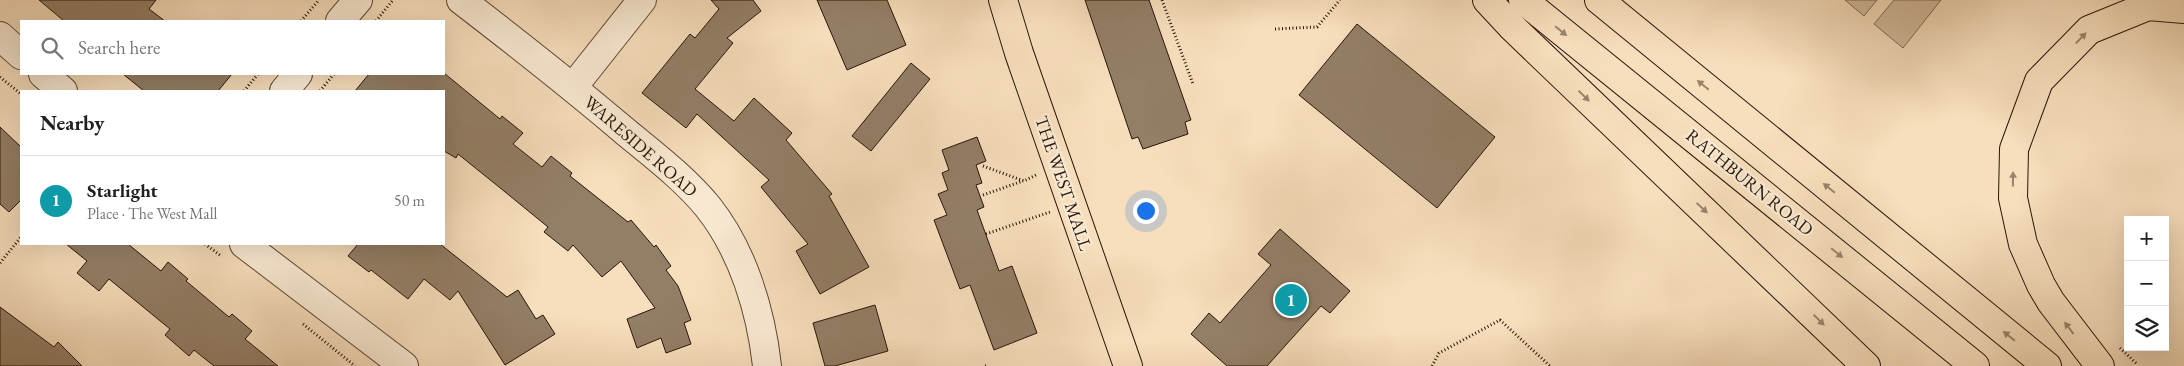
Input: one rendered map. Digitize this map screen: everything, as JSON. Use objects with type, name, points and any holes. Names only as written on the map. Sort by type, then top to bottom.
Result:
[{"type":"main road","name":"THE WEST MALL","points":[[1003,0],[1058,166],[1128,366]]},
{"type":"main road","points":[[1487,0],[1513,28],[1866,366]]},
{"type":"main road","name":"RATHBURN ROAD","points":[[1523,0],[1974,366]]},
{"type":"main road","points":[[1599,0],[2047,366]]},
{"type":"main road","points":[[2100,366],[2047,296],[2023,244],[2013,198],[2014,149],[2039,81],[2089,30],[2148,6],[2184,9]]},
{"type":"street","points":[[341,20],[358,0]]},
{"type":"street","name":"WARESIDE ROAD","points":[[461,0],[573,86],[683,180],[709,208],[723,230],[745,276],[761,325],[767,366]]},
{"type":"street","points":[[573,86],[642,0]]},
{"type":"street","points":[[0,36],[20,54]]},
{"type":"street","points":[[44,75],[62,90]]},
{"type":"street","points":[[285,90],[297,75]]},
{"type":"street","points":[[245,245],[404,366]]},
{"type":"path","points":[[302,20],[319,0]]},
{"type":"path","points":[[377,20],[394,0]]},
{"type":"path","points":[[1162,0],[1192,84]]},
{"type":"path","points":[[1275,29],[1316,26],[1340,0]]},
{"type":"path","points":[[245,90],[257,75]]},
{"type":"path","points":[[321,90],[333,75]]},
{"type":"path","points":[[0,77],[20,93]]},
{"type":"path","points":[[983,166],[1024,181]]},
{"type":"path","points":[[983,195],[1024,181],[1058,166]]},
{"type":"path","points":[[986,234],[1072,204]]},
{"type":"path","points":[[0,263],[20,238]]},
{"type":"path","points":[[1432,366],[1439,353],[1500,320],[1550,366]]},
{"type":"shaded area","points":[[1845,0],[1877,0],[1864,16]]},
{"type":"shaded area","points":[[1894,0],[1941,0],[1903,48],[1874,24]]},
{"type":"building","points":[[39,0],[156,0],[149,9],[164,20],[63,20]]},
{"type":"building","points":[[711,0],[753,0],[761,11],[727,38],[733,43],[695,89],[734,121],[754,98],[792,133],[786,140],[832,194],[829,196],[869,267],[820,294],[796,251],[808,244],[761,187],[769,180],[697,114],[686,128],[642,93],[690,34],[695,38],[719,9]]},
{"type":"building","points":[[817,0],[887,0],[906,45],[847,70]]},
{"type":"building","points":[[1085,0],[1149,0],[1191,120],[1185,122],[1188,134],[1143,149],[1138,137],[1132,139]]},
{"type":"building","points":[[1357,24],[1495,137],[1437,208],[1299,95]]},
{"type":"building","points":[[911,63],[930,79],[871,151],[852,136]]},
{"type":"building","points":[[445,74],[500,119],[502,116],[523,133],[513,144],[542,167],[551,156],[572,173],[570,176],[628,222],[631,220],[654,247],[656,245],[671,266],[666,270],[678,286],[691,320],[684,323],[691,344],[666,353],[661,338],[637,348],[627,319],[655,308],[621,261],[602,277],[573,245],[568,251],[544,232],[548,227],[499,187],[458,154],[456,158],[445,152],[445,90],[356,90],[368,75]]},
{"type":"building","points":[[124,75],[231,75],[219,90],[143,90]]},
{"type":"building","points":[[0,127],[20,146],[20,201],[9,212],[0,204]]},
{"type":"building","points":[[977,137],[986,161],[976,165],[982,183],[976,185],[984,207],[977,210],[999,271],[1012,266],[1037,333],[994,350],[970,285],[960,289],[934,220],[947,215],[938,194],[948,190],[942,173],[949,170],[942,150]]},
{"type":"building","points":[[1280,229],[1350,291],[1330,313],[1321,306],[1267,366],[1227,366],[1191,334],[1209,313],[1220,323],[1271,265],[1258,254]]},
{"type":"building","points":[[67,245],[129,245],[161,271],[168,262],[188,279],[186,281],[229,317],[232,314],[252,331],[245,339],[278,366],[214,366],[194,350],[189,356],[165,335],[170,329],[109,279],[99,291],[77,273],[87,261]]},
{"type":"building","points":[[357,245],[441,245],[507,297],[518,290],[536,319],[543,315],[555,334],[505,365],[458,291],[450,300],[424,279],[408,299],[371,270],[369,272],[348,256]]},
{"type":"building","points":[[875,305],[888,351],[835,366],[825,366],[813,323]]},
{"type":"building","points":[[0,307],[54,347],[58,342],[82,366],[0,366]]},
{"type":"place","name":"Starlight","points":[[1291,300]]}]
